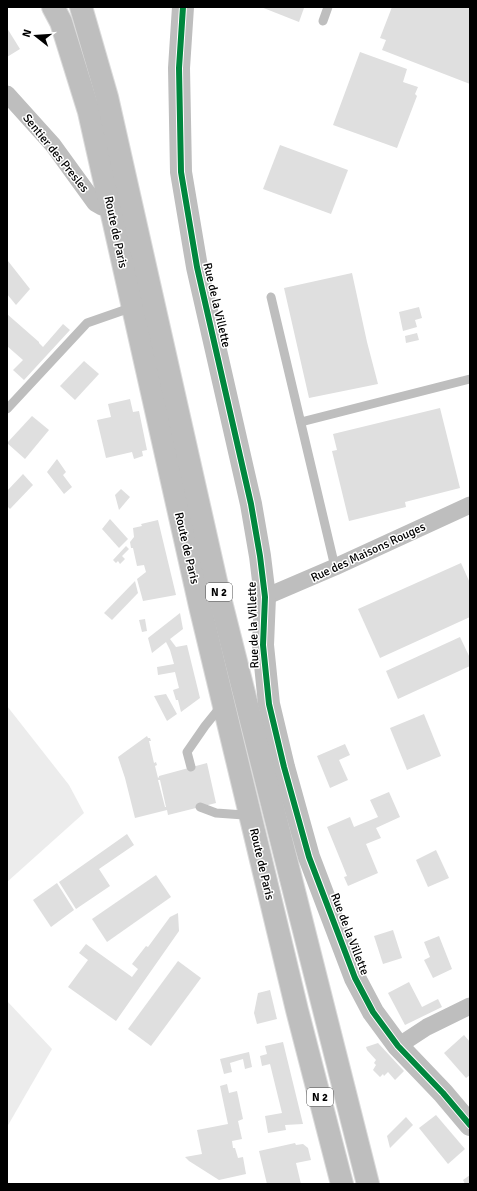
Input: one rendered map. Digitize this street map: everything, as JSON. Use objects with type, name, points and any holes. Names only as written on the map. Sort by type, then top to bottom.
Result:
[{"type":"main road","name":"Route de Paris","points":[[53,7],[61,22],[89,112],[121,205],[368,1184]]},
{"type":"main road","name":"Route de Paris","points":[[81,7],[107,97],[132,307],[223,704],[297,1010],[342,1184]]},
{"type":"main road","name":"Rue de la Villette","points":[[183,7],[179,68],[181,172],[197,267],[251,504],[265,597],[263,645],[270,704],[284,767],[309,857],[355,978],[372,1012],[398,1046],[443,1092],[470,1125]]},
{"type":"street","name":"Sentier des Presles","points":[[7,94],[53,145],[95,203],[102,207],[121,205]]},
{"type":"street","name":"Rue des Maisons Rouges","points":[[265,597],[336,568],[470,504]]},
{"type":"street","points":[[398,1046],[427,1028],[470,1006]]},
{"type":"lane","points":[[323,21],[328,7]]},
{"type":"lane","points":[[271,297],[336,568]]},
{"type":"lane","points":[[7,409],[88,323],[132,307]]},
{"type":"lane","points":[[301,422],[470,379]]},
{"type":"lane","points":[[191,767],[187,752],[204,726],[223,704]]},
{"type":"lane","points":[[200,807],[216,813],[250,814]]},
{"type":"shaded area","points":[[7,706],[69,785],[84,813],[7,882]]},
{"type":"shaded area","points":[[7,1001],[52,1049],[7,1127]]},
{"type":"building","points":[[261,7],[302,7],[304,8],[299,22]]},
{"type":"building","points":[[392,7],[470,7],[470,84],[382,50],[386,40],[380,38]]},
{"type":"building","points":[[7,28],[20,49],[7,57]]},
{"type":"building","points":[[360,52],[407,69],[403,82],[418,87],[415,94],[417,96],[397,148],[333,125]]},
{"type":"building","points":[[280,145],[348,170],[331,214],[263,189]]},
{"type":"building","points":[[8,261],[30,289],[16,305],[7,294]]},
{"type":"building","points":[[352,273],[378,384],[309,398],[284,288]]},
{"type":"building","points":[[419,307],[422,318],[415,320],[417,327],[403,331],[399,312]]},
{"type":"building","points":[[7,314],[43,347],[63,324],[70,330],[24,380],[13,370],[23,360],[7,346]]},
{"type":"building","points":[[417,333],[419,340],[406,343],[405,336]]},
{"type":"building","points":[[84,361],[99,374],[75,400],[60,386]]},
{"type":"building","points":[[130,399],[133,412],[139,411],[147,450],[142,451],[143,456],[134,459],[132,452],[106,458],[97,420],[111,417],[108,404]]},
{"type":"building","points":[[440,408],[460,488],[405,502],[406,507],[349,521],[332,451],[337,450],[333,434]]},
{"type":"building","points":[[32,416],[49,430],[25,459],[7,443]]},
{"type":"building","points":[[57,459],[66,472],[63,475],[72,487],[64,494],[47,472]]},
{"type":"building","points":[[23,474],[33,485],[10,509],[7,506],[7,491]]},
{"type":"building","points":[[121,489],[130,497],[119,510],[115,495]]},
{"type":"building","points":[[110,519],[128,539],[119,548],[102,529]]},
{"type":"building","points":[[158,520],[176,595],[143,601],[137,579],[146,572],[144,565],[137,566],[130,542],[134,537],[133,528],[142,526],[141,524]]},
{"type":"building","points":[[126,546],[129,549],[122,556],[125,559],[120,564],[118,561],[116,563],[113,560]]},
{"type":"building","points":[[461,563],[470,583],[470,617],[380,658],[358,609]]},
{"type":"building","points":[[135,581],[138,593],[112,620],[104,613]]},
{"type":"building","points":[[180,613],[183,629],[170,639],[176,647],[187,645],[200,698],[181,712],[178,700],[176,700],[173,690],[179,688],[175,672],[158,675],[157,667],[174,664],[170,650],[166,642],[152,653],[148,638]]},
{"type":"building","points":[[145,619],[147,631],[142,632],[139,620]]},
{"type":"building","points":[[460,637],[470,658],[470,666],[398,699],[386,671]]},
{"type":"building","points":[[166,694],[177,714],[167,721],[154,696]]},
{"type":"building","points":[[424,714],[441,756],[407,770],[390,728]]},
{"type":"building","points":[[147,736],[151,741],[149,741],[154,763],[156,762],[157,765],[155,766],[158,778],[159,776],[207,763],[216,803],[168,815],[167,810],[135,818],[118,757]],"holes":[[[158,780],[160,780],[166,807]]]},
{"type":"building","points":[[345,744],[350,755],[339,760],[348,780],[330,788],[317,756]]},
{"type":"building","points":[[389,792],[400,817],[376,828],[381,838],[366,844],[378,873],[348,886],[344,877],[347,876],[327,827],[350,817],[354,827],[378,817],[370,800]]},
{"type":"building","points":[[127,834],[134,845],[99,869],[110,886],[76,909],[59,882]]},
{"type":"building","points":[[436,850],[449,878],[428,887],[416,860]]},
{"type":"building","points":[[156,875],[171,897],[107,942],[92,919]]},
{"type":"building","points":[[57,883],[74,910],[51,927],[33,900]]},
{"type":"building","points":[[178,913],[179,931],[116,1021],[68,987],[88,960],[79,953],[86,944],[132,977],[138,969],[132,964],[146,946],[148,947],[170,917]]},
{"type":"building","points":[[393,930],[402,958],[383,964],[374,936]]},
{"type":"building","points":[[439,936],[452,969],[433,978],[424,960],[430,957],[424,942]]},
{"type":"building","points":[[178,961],[201,978],[151,1046],[128,1029]]},
{"type":"building","points":[[409,982],[422,1007],[438,999],[442,1007],[405,1025],[388,993]]},
{"type":"building","points":[[270,990],[277,1019],[257,1024],[254,1013],[258,993]]},
{"type":"building","points":[[464,1035],[470,1042],[470,1075],[466,1078],[444,1053]]},
{"type":"building","points":[[283,1042],[303,1124],[285,1125],[286,1130],[268,1133],[265,1116],[282,1113],[270,1064],[262,1066],[260,1056],[267,1054],[265,1046]]},
{"type":"building","points":[[378,1043],[404,1071],[395,1080],[388,1072],[384,1076],[383,1074],[380,1077],[373,1070],[376,1065],[374,1063],[376,1060],[366,1047]]},
{"type":"building","points":[[249,1052],[252,1067],[245,1069],[243,1059],[230,1063],[232,1072],[224,1074],[220,1059]]},
{"type":"building","points":[[227,1084],[229,1093],[237,1091],[243,1119],[238,1121],[242,1139],[232,1141],[233,1148],[235,1148],[238,1158],[243,1157],[246,1174],[219,1180],[185,1157],[202,1154],[197,1130],[228,1124],[220,1086]]},
{"type":"building","points":[[436,1115],[465,1149],[448,1164],[419,1128]]},
{"type":"building","points":[[406,1117],[413,1125],[390,1148],[387,1136]]},
{"type":"building","points":[[295,1143],[296,1145],[303,1144],[308,1148],[311,1160],[296,1163],[301,1184],[267,1184],[259,1151]]},
{"type":"building","points":[[470,1175],[470,1184],[465,1184],[463,1180]]},
{"type":"cycle path","points":[[183,7],[179,68],[181,172],[197,267],[251,504],[265,597],[263,645],[269,704],[284,767],[309,857],[355,978],[373,1012],[398,1046],[443,1093],[470,1125]]}]
